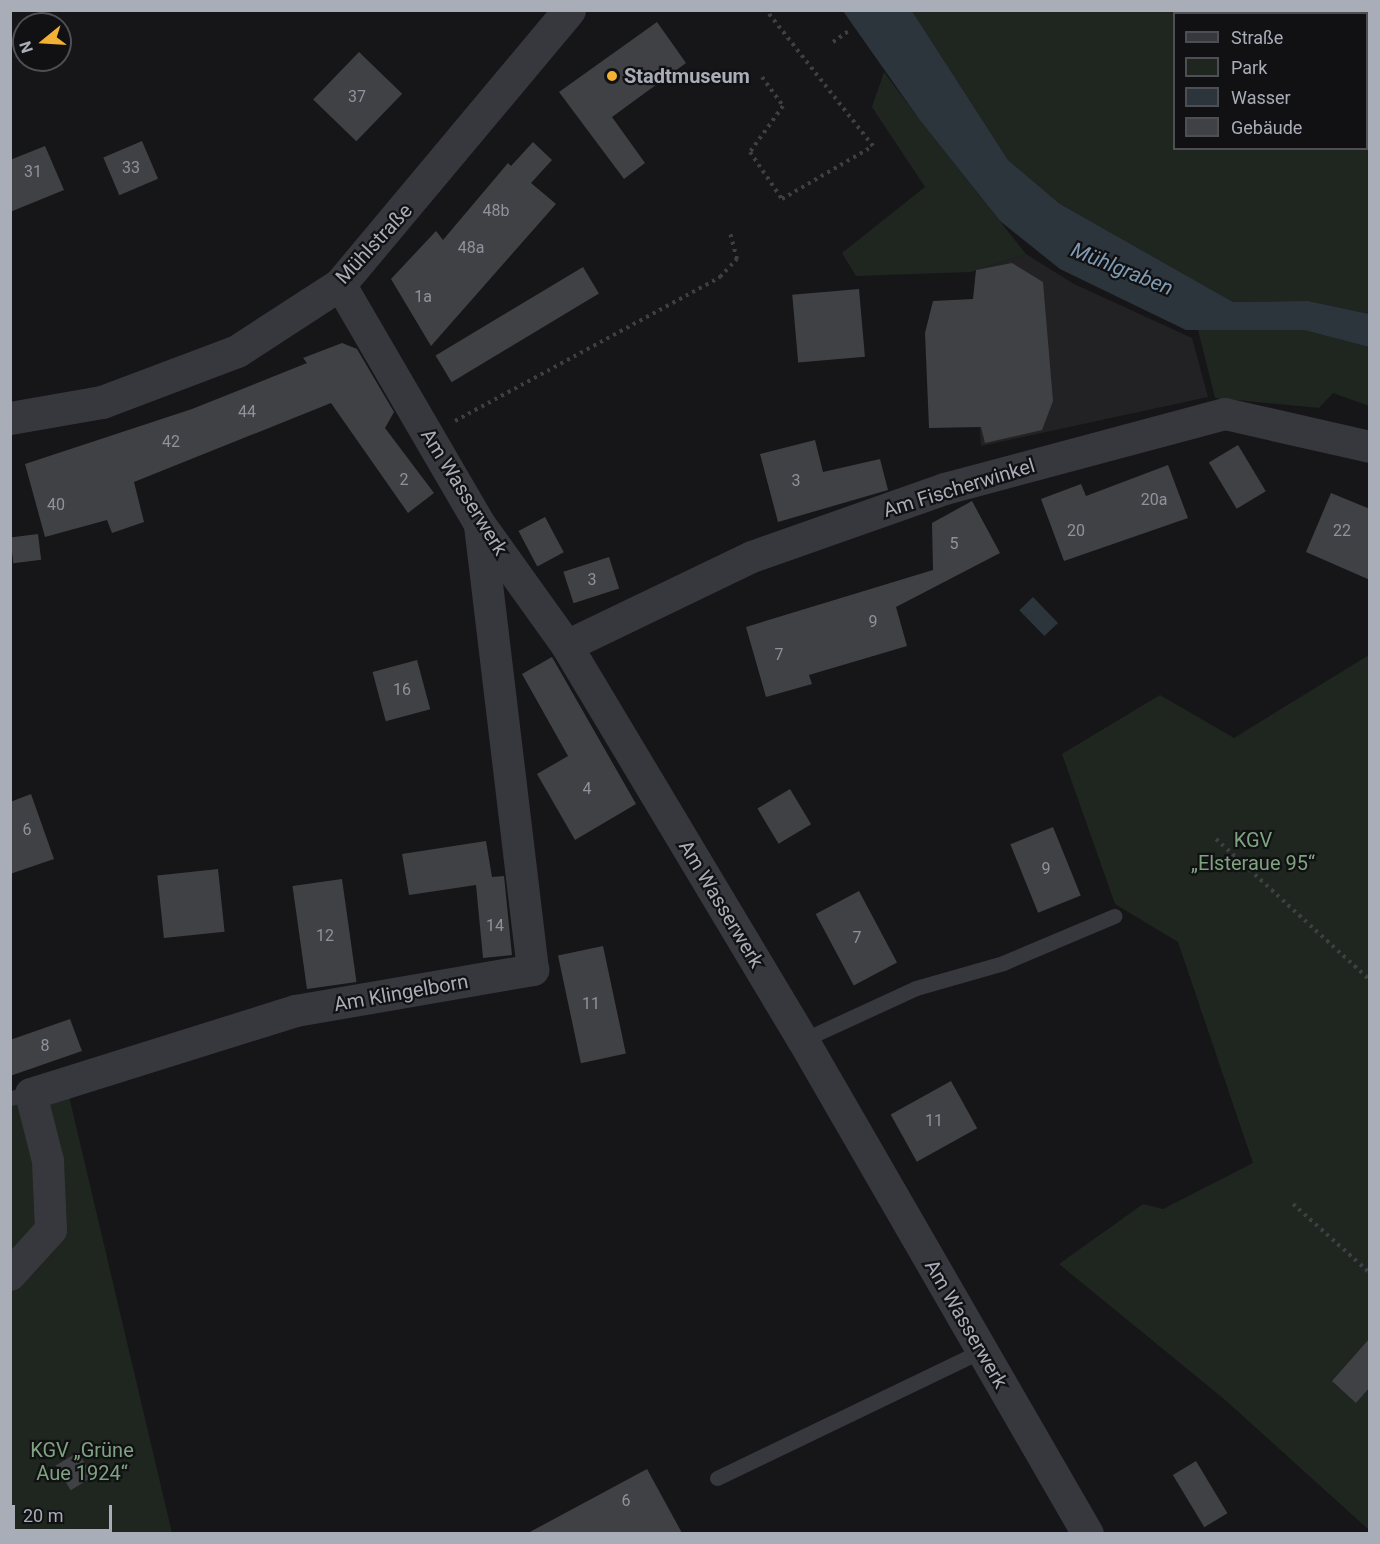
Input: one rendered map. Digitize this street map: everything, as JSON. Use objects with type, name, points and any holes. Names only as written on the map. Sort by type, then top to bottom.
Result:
[{"type":"street","name":"Mühlstraße","points":[[10,418],[102,402],[237,351],[340,284],[570,10]]},
{"type":"street","name":"Am Wasserwerk","points":[[340,284],[479,524],[567,646],[803,1040],[1088,1533]]},
{"type":"street","name":"Am Fischerwinkel","points":[[567,646],[752,557],[923,496],[1225,414],[1370,447]]},
{"type":"street","name":"Am Klingelborn","points":[[10,1275],[51,1230],[48,1161],[21,1096],[297,1011],[533,970],[479,524]]},
{"type":"lane","points":[[803,1040],[916,988],[1003,963],[1114,916]]},
{"type":"lane","points":[[717,1478],[981,1351]]},
{"type":"path","points":[[762,77],[783,106],[750,152],[782,199],[873,146],[766,10]]},
{"type":"path","points":[[833,42],[850,30]]},
{"type":"path","points":[[429,436],[720,277],[737,259],[730,232]]},
{"type":"path","points":[[1215,839],[1370,980]]},
{"type":"path","points":[[1293,1204],[1370,1273]]},
{"type":"shaded area","points":[[1026,254],[1074,284],[1192,338],[1208,397],[981,446],[972,329],[976,270]]},
{"type":"green space","points":[[912,11],[1350,11],[1173,12],[1173,150],[1368,150],[1368,140],[1369,314],[1308,301],[1233,302],[1060,204],[1008,160]]},
{"type":"green space","points":[[884,72],[1026,254],[971,272],[856,276],[842,253],[925,187],[872,107]]},
{"type":"green space","points":[[1198,330],[1304,330],[1369,347],[1369,406],[1333,393],[1319,408],[1215,398]]},
{"type":"green space","name":"KGV „Elsteraue 95“","points":[[1369,655],[1369,1530],[1224,1399],[1059,1264],[1143,1204],[1163,1209],[1253,1163],[1178,942],[1115,904],[1062,754],[1160,695],[1234,738]]},
{"type":"green space","name":"KGV „Grüne Aue 1924“","points":[[68,1092],[172,1533],[11,1533],[10,1104]]},
{"type":"water","name":"Mühlgraben","points":[[843,11],[912,11],[1008,160],[1060,204],[1233,302],[1308,301],[1369,314],[1369,347],[1304,330],[1186,330],[1060,269],[1000,221],[919,119]]},
{"type":"water","points":[[1033,597],[1058,623],[1044,636],[1019,610]]},
{"type":"building","points":[[657,22],[686,63],[612,117],[645,163],[624,179],[559,92]]},
{"type":"building","points":[[359,52],[402,94],[356,141],[313,99]]},
{"type":"building","points":[[142,141],[158,179],[119,195],[103,157]]},
{"type":"building","points":[[533,142],[552,160],[531,183],[556,204],[431,346],[391,279],[436,231],[443,240],[508,163],[511,166]]},
{"type":"building","points":[[45,146],[64,190],[10,212],[10,160]]},
{"type":"building","points":[[1012,263],[1043,282],[1053,401],[1042,430],[985,443],[981,427],[929,428],[925,333],[933,301],[973,299],[976,270]]},
{"type":"building","points":[[583,267],[599,294],[452,382],[436,356]]},
{"type":"building","points":[[859,289],[865,357],[798,363],[792,295]]},
{"type":"building","points":[[342,343],[357,349],[394,412],[385,428],[434,493],[408,513],[331,403],[134,482],[144,522],[112,533],[107,520],[45,537],[25,464],[192,409],[307,363],[303,358]]},
{"type":"building","points":[[815,440],[823,472],[880,459],[888,490],[778,522],[760,454]]},
{"type":"building","points":[[1238,445],[1266,491],[1237,509],[1209,463]]},
{"type":"building","points":[[1168,465],[1188,518],[1064,561],[1041,499],[1081,484],[1086,496]]},
{"type":"building","points":[[1331,493],[1370,509],[1370,580],[1306,552]]},
{"type":"building","points":[[972,501],[1000,553],[896,607],[907,646],[809,675],[812,684],[766,697],[746,627],[933,570],[932,523]]},
{"type":"building","points":[[545,517],[564,552],[537,566],[519,531]]},
{"type":"building","points":[[38,534],[41,560],[13,563],[10,537]]},
{"type":"building","points":[[609,557],[619,588],[574,603],[563,572]]},
{"type":"building","points":[[552,657],[636,804],[575,840],[537,774],[568,756],[522,674]]},
{"type":"building","points":[[417,660],[430,709],[386,721],[373,672]]},
{"type":"building","points":[[790,789],[811,824],[779,844],[757,809]]},
{"type":"building","points":[[31,794],[54,859],[10,874],[10,802]]},
{"type":"building","points":[[1053,827],[1081,896],[1038,913],[1010,844]]},
{"type":"building","points":[[486,841],[492,877],[504,876],[512,955],[483,958],[476,885],[409,895],[402,854]]},
{"type":"building","points":[[218,869],[225,932],[164,938],[157,875]]},
{"type":"building","points":[[342,879],[356,982],[307,989],[292,886]]},
{"type":"building","points":[[859,891],[897,963],[854,986],[816,914]]},
{"type":"building","points":[[603,946],[626,1054],[581,1063],[558,956]]},
{"type":"building","points":[[70,1019],[82,1051],[10,1076],[10,1040]]},
{"type":"building","points":[[951,1081],[977,1128],[917,1162],[891,1114]]},
{"type":"building","points":[[1370,1338],[1370,1387],[1356,1403],[1332,1381]]},
{"type":"building","points":[[78,1452],[93,1477],[71,1490],[56,1465]]},
{"type":"building","points":[[1196,1461],[1227,1513],[1204,1527],[1173,1475]]},
{"type":"building","points":[[647,1469],[682,1533],[528,1533]]},
{"type":"place","name":"Stadtmuseum","points":[[612,76]]}]
